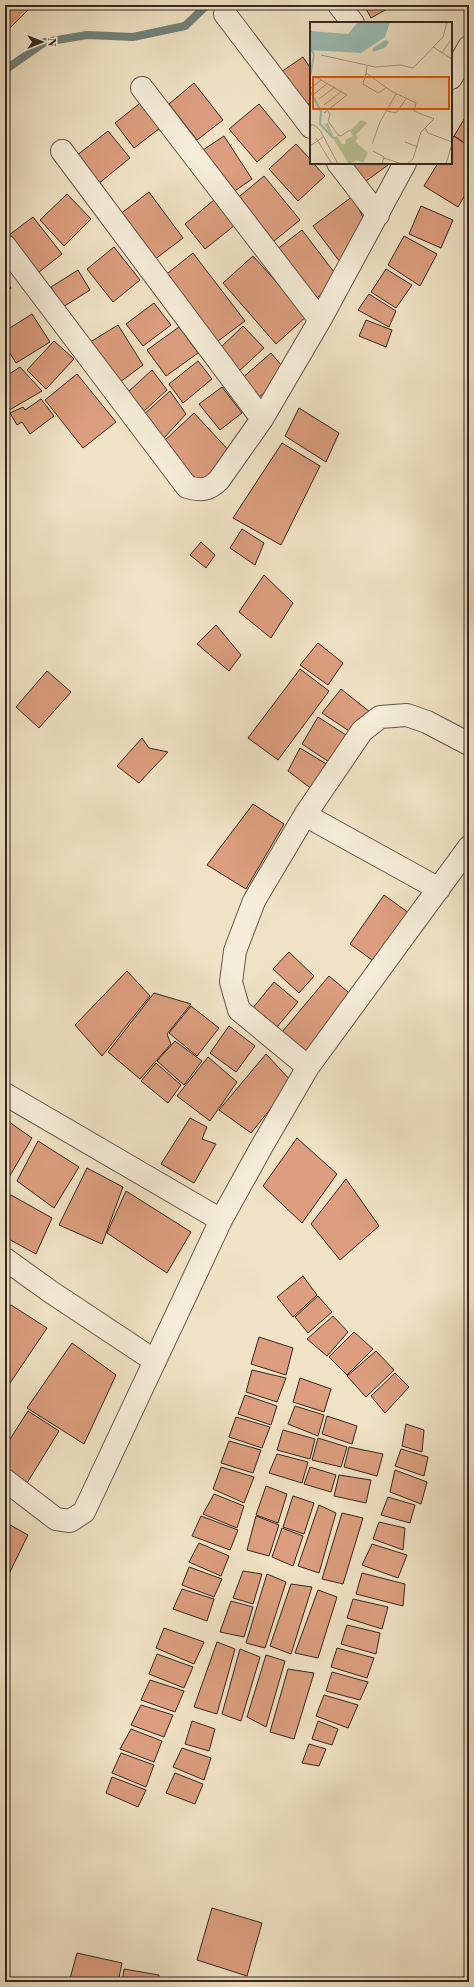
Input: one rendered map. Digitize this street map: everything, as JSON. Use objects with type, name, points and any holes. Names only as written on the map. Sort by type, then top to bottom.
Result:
[{"type":"street","points":[[339,5],[352,22]]},
{"type":"street","points":[[225,14],[310,126]]},
{"type":"street","points":[[452,76],[469,47]]},
{"type":"street","points":[[142,88],[320,320]]},
{"type":"street","points":[[62,151],[262,419]]},
{"type":"street","points":[[339,164],[378,215]]},
{"type":"street","points":[[5,246],[188,487],[200,490],[211,489],[262,419],[320,320],[404,164]]},
{"type":"street","points":[[308,1067],[239,1010],[231,982],[235,951],[254,901],[305,815],[362,731],[380,717],[407,715],[427,722],[469,744]]},
{"type":"street","points":[[305,815],[439,889]]},
{"type":"street","points":[[5,1480],[56,1519],[70,1521],[84,1512],[221,1220],[308,1067],[469,847]]},
{"type":"street","points":[[5,1094],[221,1220]]},
{"type":"street","points":[[5,1259],[51,1292],[155,1361]]},
{"type":"building","points":[[5,5],[32,6],[5,33]]},
{"type":"building","points":[[364,5],[394,5],[371,18]]},
{"type":"building","points":[[303,57],[310,68],[310,103],[304,107],[281,72]]},
{"type":"building","points":[[194,83],[223,120],[197,140],[169,104]]},
{"type":"building","points":[[144,100],[164,125],[134,148],[115,123]]},
{"type":"building","points":[[259,104],[286,137],[257,162],[229,129]]},
{"type":"building","points":[[469,111],[469,146],[454,136]]},
{"type":"building","points":[[108,131],[130,158],[98,184],[76,156]]},
{"type":"building","points":[[224,136],[252,179],[229,195],[200,152]]},
{"type":"building","points":[[454,136],[469,146],[469,188],[458,207],[424,186],[437,164],[452,164],[452,139]]},
{"type":"building","points":[[296,144],[310,159],[310,164],[314,164],[325,176],[298,201],[269,169]]},
{"type":"building","points":[[348,164],[388,164],[388,165],[362,184]]},
{"type":"building","points":[[264,176],[300,220],[269,245],[234,201]]},
{"type":"building","points":[[149,192],[183,238],[154,260],[119,215]]},
{"type":"building","points":[[67,194],[91,219],[64,246],[40,220]]},
{"type":"building","points":[[353,196],[366,224],[343,266],[313,226]]},
{"type":"building","points":[[214,200],[235,225],[205,249],[185,224]]},
{"type":"building","points":[[421,206],[453,220],[441,248],[409,234]]},
{"type":"building","points":[[33,217],[62,254],[34,276],[5,238]]},
{"type":"building","points":[[302,230],[340,280],[314,300],[276,250]]},
{"type":"building","points":[[404,236],[437,254],[420,286],[388,265]]},
{"type":"building","points":[[114,247],[140,280],[113,302],[87,269]]},
{"type":"building","points":[[193,253],[245,321],[214,344],[163,277]]},
{"type":"building","points":[[253,256],[307,316],[276,344],[223,283]]},
{"type":"building","points":[[386,269],[412,285],[396,308],[371,292]]},
{"type":"building","points":[[78,270],[90,290],[63,307],[51,287]]},
{"type":"building","points":[[5,280],[11,288],[5,293]]},
{"type":"building","points":[[369,294],[396,311],[389,327],[358,310]]},
{"type":"building","points":[[154,303],[171,325],[143,346],[126,324]]},
{"type":"building","points":[[32,314],[50,342],[16,363],[5,345],[5,331]]},
{"type":"building","points":[[366,320],[392,330],[386,347],[359,336]]},
{"type":"building","points":[[118,325],[143,365],[116,385],[87,344]]},
{"type":"building","points":[[243,326],[264,348],[238,372],[218,350]]},
{"type":"building","points":[[179,327],[198,353],[166,376],[147,350]]},
{"type":"building","points":[[54,341],[74,359],[46,389],[27,370]]},
{"type":"building","points":[[271,353],[288,373],[258,398],[241,379]]},
{"type":"building","points":[[198,361],[212,379],[183,403],[169,384]]},
{"type":"building","points":[[20,367],[42,391],[6,412],[5,377]]},
{"type":"building","points":[[152,370],[167,390],[143,412],[127,393]]},
{"type":"building","points":[[77,374],[116,422],[83,448],[45,400]]},
{"type":"building","points":[[222,387],[242,413],[220,430],[199,404]]},
{"type":"building","points":[[170,391],[186,414],[163,439],[142,416]]},
{"type":"building","points":[[41,399],[54,416],[30,434],[22,422],[17,425],[10,413],[23,407],[25,410]]},
{"type":"building","points":[[299,408],[339,433],[326,462],[285,436]]},
{"type":"building","points":[[194,413],[233,455],[199,486],[161,444]]},
{"type":"building","points":[[282,443],[320,466],[281,545],[233,518]]},
{"type":"building","points":[[242,529],[264,543],[255,565],[230,548]]},
{"type":"building","points":[[201,542],[215,555],[206,568],[190,555]]},
{"type":"building","points":[[264,575],[293,603],[271,638],[239,612]]},
{"type":"building","points":[[216,625],[241,655],[229,671],[197,644]]},
{"type":"building","points":[[318,643],[343,663],[328,685],[300,665]]},
{"type":"building","points":[[300,669],[329,691],[278,760],[248,738]]},
{"type":"building","points":[[47,671],[71,692],[39,728],[16,707]]},
{"type":"building","points":[[341,689],[370,712],[352,733],[322,713]]},
{"type":"building","points":[[318,717],[346,735],[329,762],[302,744]]},
{"type":"building","points":[[142,738],[149,748],[168,752],[139,783],[117,766]]},
{"type":"building","points":[[300,748],[333,768],[317,793],[288,771]]},
{"type":"building","points":[[253,804],[284,824],[246,889],[207,865]]},
{"type":"building","points":[[384,895],[413,916],[379,965],[350,944]]},
{"type":"building","points":[[289,952],[314,976],[299,993],[273,969]]},
{"type":"building","points":[[127,971],[150,996],[102,1056],[75,1025]]},
{"type":"building","points":[[329,976],[354,997],[307,1054],[282,1032]]},
{"type":"building","points":[[274,982],[298,1002],[271,1034],[248,1014]]},
{"type":"building","points":[[154,993],[191,1004],[167,1034],[171,1044],[140,1079],[108,1052]]},
{"type":"building","points":[[191,1006],[219,1028],[197,1056],[169,1033]]},
{"type":"building","points":[[229,1026],[255,1046],[236,1072],[210,1053]]},
{"type":"building","points":[[175,1041],[202,1061],[184,1085],[157,1061]]},
{"type":"building","points":[[266,1054],[292,1082],[251,1133],[219,1110]]},
{"type":"building","points":[[208,1057],[237,1082],[210,1121],[177,1096]]},
{"type":"building","points":[[156,1063],[181,1085],[168,1103],[141,1081]]},
{"type":"building","points":[[190,1118],[207,1127],[202,1139],[216,1144],[194,1183],[161,1164]]},
{"type":"building","points":[[5,1119],[32,1138],[5,1184]]},
{"type":"building","points":[[297,1138],[337,1174],[302,1223],[263,1186]]},
{"type":"building","points":[[38,1141],[79,1167],[54,1208],[17,1181]]},
{"type":"building","points":[[87,1168],[123,1187],[102,1244],[59,1225]]},
{"type":"building","points":[[346,1179],[379,1226],[340,1260],[311,1224]]},
{"type":"building","points":[[126,1191],[191,1232],[167,1273],[107,1233]]},
{"type":"building","points":[[11,1195],[52,1218],[36,1254],[5,1237],[5,1206]]},
{"type":"building","points":[[303,1276],[317,1295],[293,1317],[277,1297]]},
{"type":"building","points":[[318,1296],[332,1312],[308,1333],[295,1317]]},
{"type":"building","points":[[11,1305],[47,1328],[8,1386],[5,1384],[5,1313]]},
{"type":"building","points":[[333,1316],[348,1332],[327,1356],[307,1339]]},
{"type":"building","points":[[354,1332],[373,1349],[347,1375],[329,1357]]},
{"type":"building","points":[[259,1337],[293,1348],[286,1375],[251,1364]]},
{"type":"building","points":[[72,1343],[116,1375],[84,1444],[27,1408]]},
{"type":"building","points":[[376,1351],[394,1370],[366,1397],[347,1376]]},
{"type":"building","points":[[252,1370],[286,1378],[277,1402],[246,1392]]},
{"type":"building","points":[[395,1373],[409,1387],[385,1413],[371,1396]]},
{"type":"building","points":[[300,1378],[331,1389],[324,1412],[293,1402]]},
{"type":"building","points":[[245,1395],[277,1406],[271,1425],[238,1414]]},
{"type":"building","points":[[295,1406],[324,1415],[318,1436],[288,1424]]},
{"type":"building","points":[[28,1411],[59,1431],[27,1483],[5,1470],[5,1447]]},
{"type":"building","points":[[327,1416],[357,1426],[352,1444],[322,1434]]},
{"type":"building","points":[[236,1417],[270,1427],[262,1448],[229,1437]]},
{"type":"building","points":[[406,1424],[424,1430],[422,1452],[402,1446]]},
{"type":"building","points":[[283,1430],[315,1439],[310,1459],[277,1450]]},
{"type":"building","points":[[318,1438],[347,1447],[341,1467],[312,1460]]},
{"type":"building","points":[[229,1441],[261,1450],[253,1473],[221,1463]]},
{"type":"building","points":[[349,1447],[383,1454],[377,1476],[344,1467]]},
{"type":"building","points":[[401,1449],[428,1457],[424,1476],[395,1466]]},
{"type":"building","points":[[277,1454],[308,1462],[302,1483],[269,1473]]},
{"type":"building","points":[[221,1467],[254,1477],[244,1503],[213,1489]]},
{"type":"building","points":[[310,1467],[336,1475],[331,1492],[304,1484]]},
{"type":"building","points":[[395,1470],[427,1482],[421,1504],[390,1492]]},
{"type":"building","points":[[339,1475],[371,1480],[366,1503],[334,1496]]},
{"type":"building","points":[[266,1486],[287,1494],[278,1523],[256,1515]]},
{"type":"building","points":[[214,1494],[244,1506],[237,1528],[203,1514]]},
{"type":"building","points":[[293,1496],[314,1503],[304,1534],[283,1527]]},
{"type":"building","points":[[388,1497],[415,1505],[410,1523],[381,1515]]},
{"type":"building","points":[[319,1505],[336,1513],[319,1573],[298,1566]]},
{"type":"building","points":[[342,1513],[363,1518],[343,1584],[322,1579]]},
{"type":"building","points":[[201,1516],[238,1530],[230,1550],[192,1536]]},
{"type":"building","points":[[256,1516],[279,1525],[269,1556],[247,1550]]},
{"type":"building","points":[[5,1522],[28,1535],[7,1578],[5,1577]]},
{"type":"building","points":[[379,1522],[405,1528],[403,1550],[373,1539]]},
{"type":"building","points":[[282,1528],[303,1536],[293,1566],[272,1557]]},
{"type":"building","points":[[199,1543],[229,1556],[221,1576],[189,1562]]},
{"type":"building","points":[[372,1544],[407,1555],[398,1578],[362,1565]]},
{"type":"building","points":[[189,1567],[222,1579],[214,1597],[182,1585]]},
{"type":"building","points":[[243,1571],[262,1574],[253,1604],[233,1598]]},
{"type":"building","points":[[362,1573],[405,1584],[403,1606],[356,1594]]},
{"type":"building","points":[[267,1574],[286,1582],[265,1648],[246,1643]]},
{"type":"building","points":[[291,1584],[312,1587],[291,1654],[270,1646]]},
{"type":"building","points":[[182,1589],[214,1599],[207,1621],[173,1609]]},
{"type":"building","points":[[318,1590],[337,1597],[318,1658],[295,1653]]},
{"type":"building","points":[[353,1599],[388,1607],[382,1629],[347,1618]]},
{"type":"building","points":[[231,1601],[253,1607],[244,1637],[220,1632]]},
{"type":"building","points":[[347,1625],[380,1633],[376,1654],[341,1644]]},
{"type":"building","points":[[164,1628],[204,1642],[194,1664],[156,1648]]},
{"type":"building","points":[[217,1642],[235,1649],[217,1714],[194,1707]]},
{"type":"building","points":[[337,1648],[374,1658],[367,1678],[331,1667]]},
{"type":"building","points":[[240,1649],[260,1657],[241,1721],[222,1714]]},
{"type":"building","points":[[157,1654],[193,1667],[184,1688],[149,1674]]},
{"type":"building","points":[[266,1655],[285,1661],[266,1727],[247,1717]]},
{"type":"building","points":[[288,1669],[314,1673],[294,1739],[270,1732]]},
{"type":"building","points":[[332,1672],[368,1682],[360,1700],[326,1691]]},
{"type":"building","points":[[150,1680],[184,1691],[175,1712],[141,1700]]},
{"type":"building","points":[[324,1695],[358,1705],[348,1728],[316,1716]]},
{"type":"building","points":[[141,1705],[173,1715],[164,1737],[131,1725]]},
{"type":"building","points":[[192,1721],[215,1729],[209,1751],[185,1744]]},
{"type":"building","points":[[318,1721],[338,1729],[332,1745],[312,1739]]},
{"type":"building","points":[[131,1729],[162,1741],[154,1762],[120,1749]]},
{"type":"building","points":[[309,1744],[326,1749],[319,1766],[302,1763]]},
{"type":"building","points":[[182,1748],[211,1758],[204,1780],[173,1767]]},
{"type":"building","points":[[121,1753],[154,1765],[146,1787],[112,1773]]},
{"type":"building","points":[[175,1773],[203,1784],[195,1804],[166,1793]]},
{"type":"building","points":[[112,1777],[146,1790],[138,1807],[106,1793]]},
{"type":"building","points":[[212,1908],[262,1923],[247,1976],[197,1960]]},
{"type":"building","points":[[77,1953],[122,1963],[118,1982],[69,1982]]},
{"type":"building","points":[[124,1969],[159,1975],[158,1982],[122,1982]]},
{"type":"waterway","points":[[5,70],[45,42],[87,35],[133,37],[185,26],[207,5]]}]
